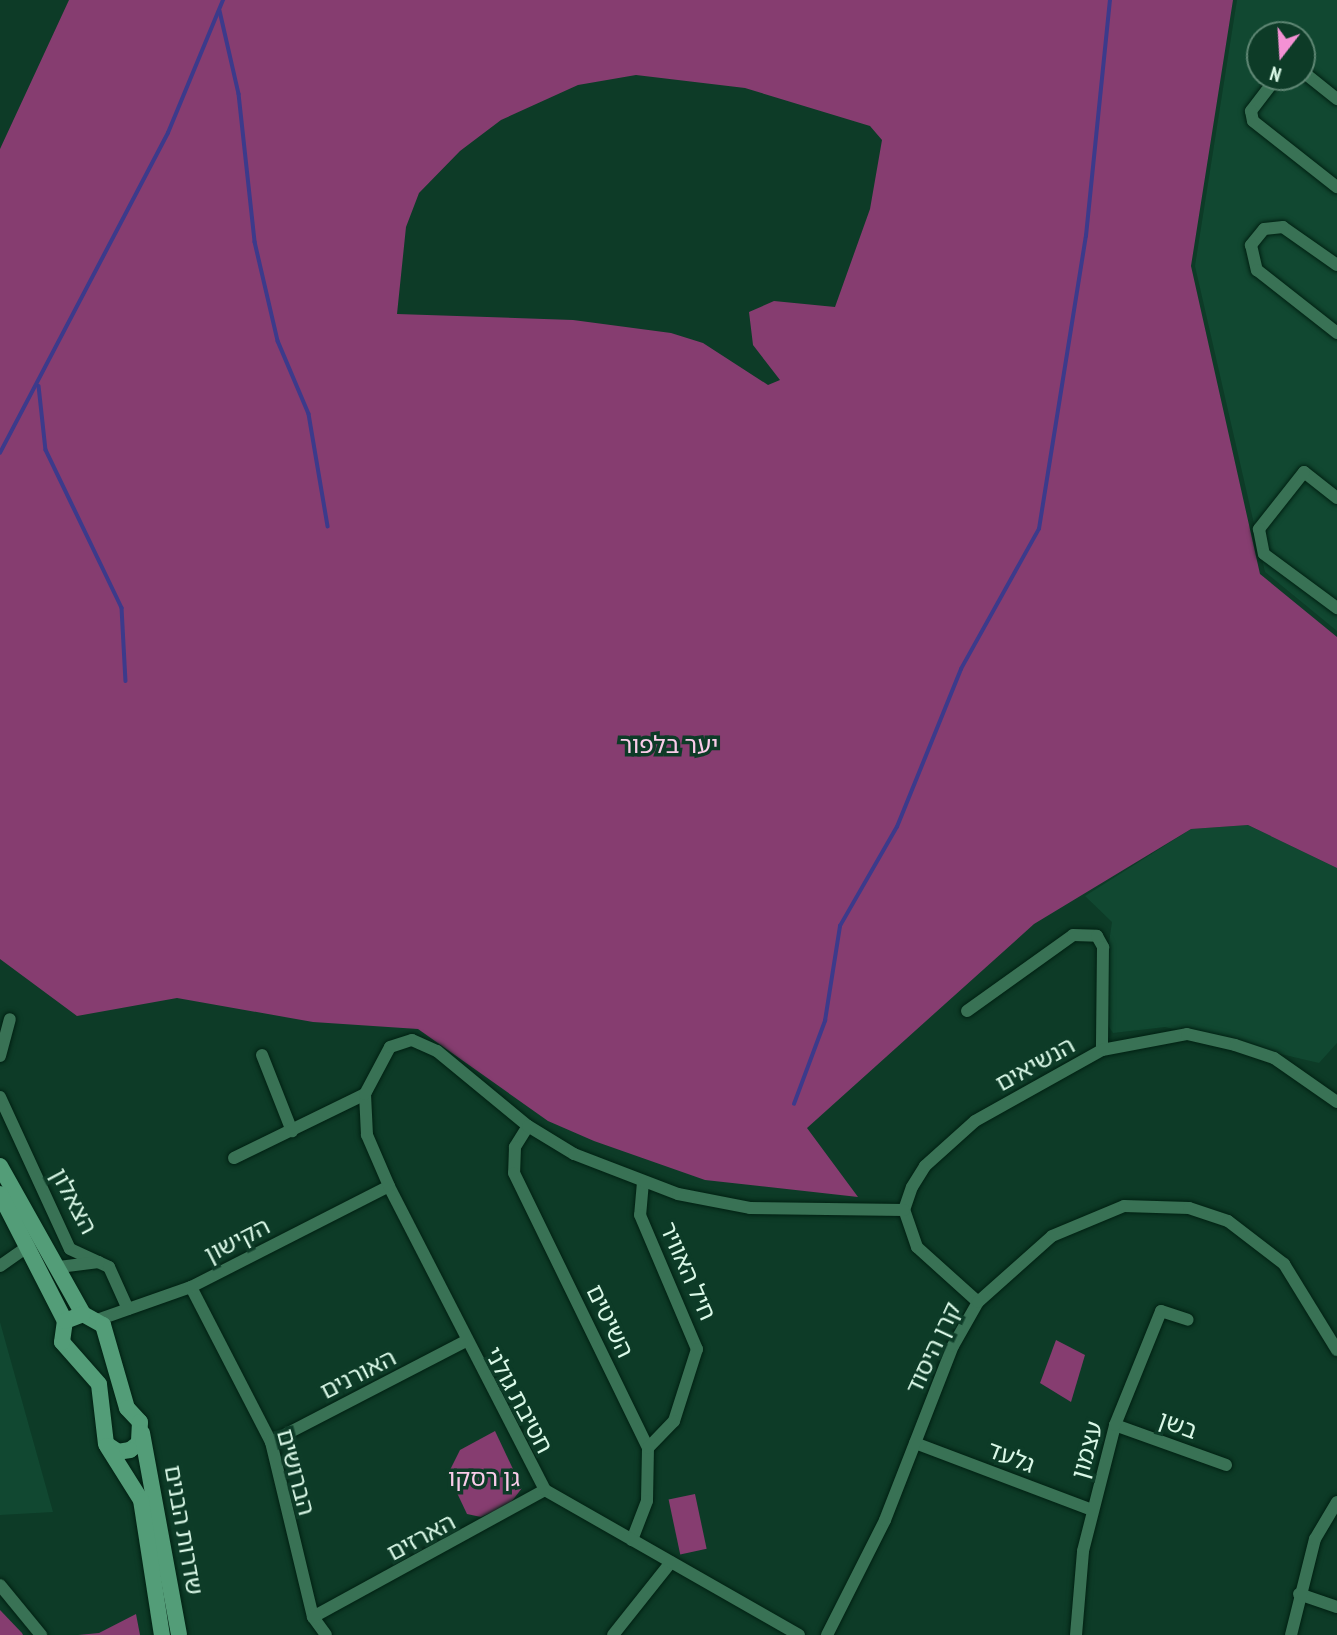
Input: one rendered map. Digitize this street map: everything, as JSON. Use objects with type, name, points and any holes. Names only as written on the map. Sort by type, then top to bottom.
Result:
[{"type":"main road","points":[[0,1166],[83,1314]]},
{"type":"main road","points":[[0,1194],[29,1246],[65,1321],[65,1349],[88,1364],[99,1384],[106,1444],[118,1452],[130,1450],[142,1433]]},
{"type":"main road","points":[[65,1321],[83,1314],[100,1319]]},
{"type":"main road","name":"שדרות הבנים","points":[[100,1319],[114,1376],[142,1433],[179,1635]]},
{"type":"main road","name":"שדרות הבנים","points":[[106,1444],[141,1500],[162,1635]]},
{"type":"street","points":[[1316,82],[1337,99]]},
{"type":"street","points":[[1266,91],[1251,111],[1253,121],[1337,187]]},
{"type":"street","points":[[1337,265],[1296,232],[1264,229],[1250,257],[1257,270],[1337,333]]},
{"type":"street","points":[[1337,498],[1304,472],[1259,529],[1264,554],[1337,608]]},
{"type":"street","points":[[967,1011],[1073,935],[1097,936],[1103,947],[1102,1050]]},
{"type":"street","points":[[0,1056],[10,1019]]},
{"type":"street","name":"הנשיאים","points":[[904,1210],[925,1166],[946,1144],[1102,1050],[1187,1034],[1236,1045],[1286,1065],[1337,1102]]},
{"type":"street","name":"חטיבת גולני","points":[[528,1126],[436,1051],[398,1041],[380,1060],[365,1094],[367,1135],[389,1186],[464,1342],[545,1490],[799,1635]]},
{"type":"street","points":[[262,1055],[292,1130]]},
{"type":"street","points":[[234,1158],[365,1094]]},
{"type":"street","name":"הצאלון","points":[[0,1097],[70,1248],[109,1267],[128,1309]]},
{"type":"street","points":[[528,1126],[643,1182],[750,1208],[904,1210],[930,1264],[978,1302]]},
{"type":"street","name":"השיטים","points":[[528,1126],[515,1147],[514,1173],[648,1448],[647,1501],[632,1540]]},
{"type":"street","name":"חיל האוויר","points":[[643,1182],[640,1215],[697,1349],[674,1421],[648,1448]]},
{"type":"street","name":"הקישון","points":[[100,1319],[191,1287],[389,1186]]},
{"type":"street","name":"קרן היסוד","points":[[827,1635],[885,1520],[915,1443],[978,1302],[1041,1244],[1084,1219],[1124,1206],[1189,1208],[1228,1221],[1284,1264],[1337,1350]]},
{"type":"street","points":[[0,1266],[29,1246]]},
{"type":"street","points":[[59,1267],[99,1262]]},
{"type":"street","name":"הברושים","points":[[191,1287],[271,1442],[313,1617],[326,1635]]},
{"type":"street","name":"עצמון","points":[[1076,1635],[1092,1510],[1115,1425],[1161,1311],[1188,1320]]},
{"type":"street","name":"האורנים","points":[[271,1442],[464,1342]]},
{"type":"street","name":"בשן","points":[[1115,1425],[1226,1465]]},
{"type":"street","name":"גלעד","points":[[915,1443],[1092,1510]]},
{"type":"street","name":"הארזים","points":[[313,1617],[545,1490]]},
{"type":"street","points":[[1291,1635],[1299,1594],[1315,1539],[1337,1502]]},
{"type":"street","points":[[613,1635],[671,1562]]},
{"type":"street","points":[[0,1585],[41,1635]]},
{"type":"street","points":[[1299,1594],[1337,1607]]},
{"type":"shaded area","points":[[1237,0],[1337,0],[1337,631],[1265,572],[1195,266]]},
{"type":"shaded area","points":[[1248,825],[1337,868],[1337,1043],[1319,1063],[1165,1027],[1113,1033],[1099,1012],[1112,922],[1085,896],[1191,829]]},
{"type":"shaded area","points":[[0,1322],[10,1358],[53,1512],[0,1515]]},
{"type":"green space","name":"יער בלפור","points":[[69,0],[1233,0],[1191,266],[1260,574],[1337,637],[1337,868],[1248,825],[1191,829],[1034,924],[807,1128],[858,1197],[705,1180],[594,1141],[548,1121],[418,1029],[313,1022],[177,998],[77,1016],[0,959],[0,149]],"holes":[[[636,75],[745,88],[870,126],[882,140],[870,209],[835,307],[774,301],[749,312],[753,345],[780,380],[768,385],[703,343],[671,333],[573,320],[397,314],[406,227],[419,193],[460,151],[501,120],[578,85]]]},
{"type":"green space","points":[[1056,1340],[1085,1355],[1071,1402],[1040,1383]]},
{"type":"green space","name":"גן רסקו","points":[[495,1431],[522,1488],[509,1505],[481,1517],[467,1514],[448,1474],[460,1450]]},
{"type":"green space","points":[[695,1494],[707,1549],[680,1554],[669,1500]]},
{"type":"green space","points":[[0,1610],[22,1633],[23,1635],[0,1635]]},
{"type":"green space","points":[[136,1614],[140,1635],[78,1635],[99,1633]]},
{"type":"waterway","points":[[0,453],[168,133],[223,0]]},
{"type":"waterway","points":[[794,1104],[825,1021],[840,926],[897,827],[961,669],[1039,529],[1086,236],[1110,0]]},
{"type":"waterway","points":[[220,11],[239,94],[255,242],[278,341],[309,414],[328,526]]},
{"type":"waterway","points":[[39,386],[46,450],[122,608],[126,681]]}]
